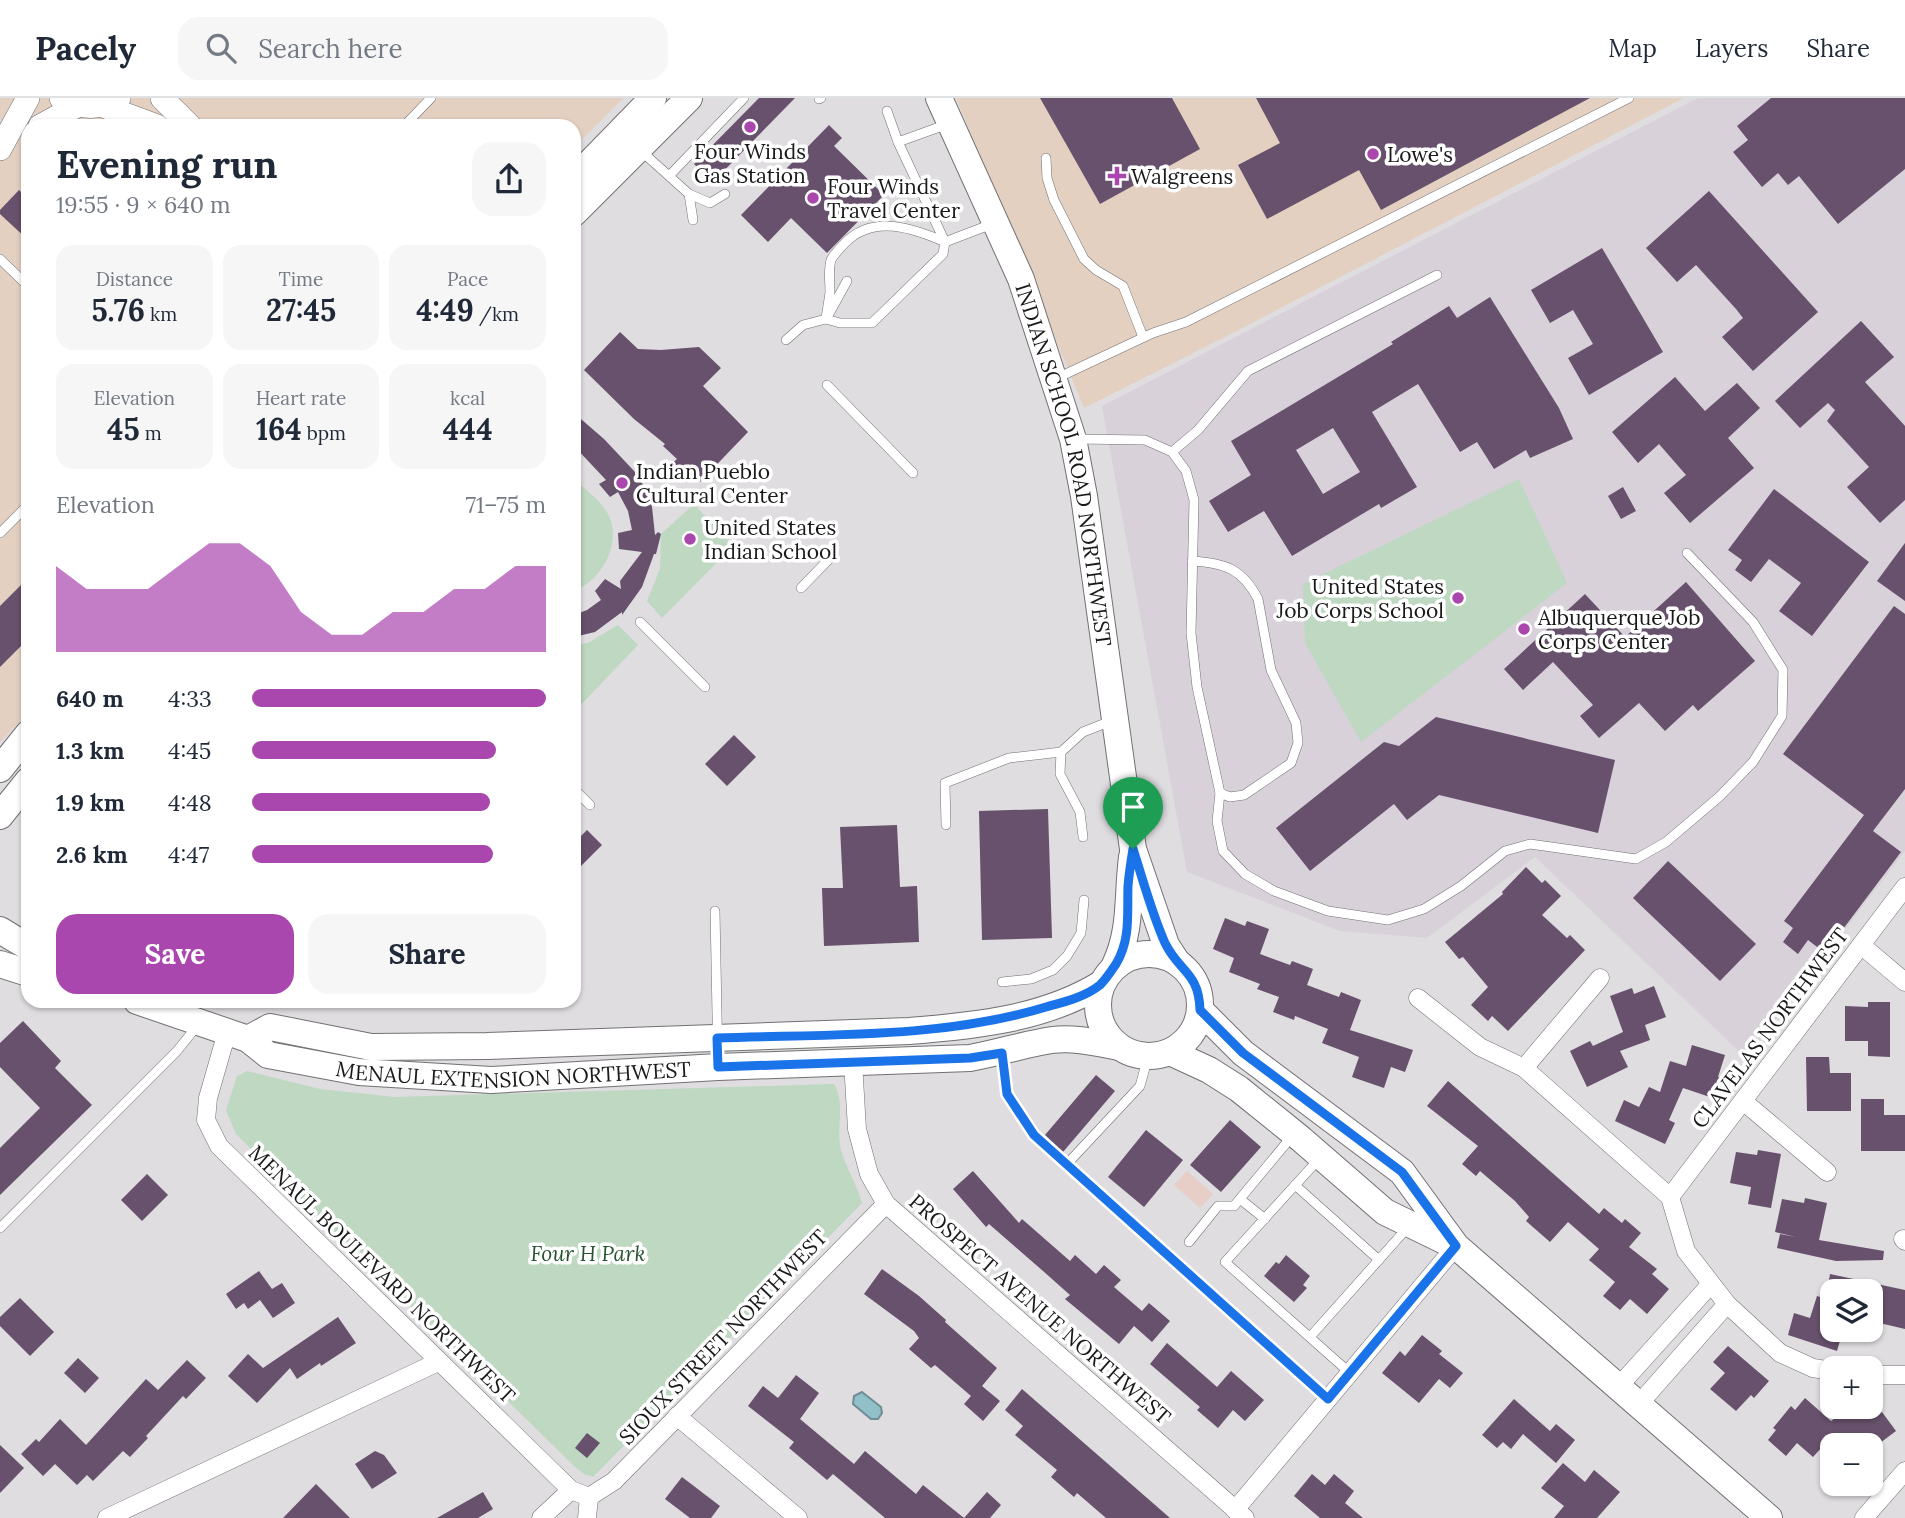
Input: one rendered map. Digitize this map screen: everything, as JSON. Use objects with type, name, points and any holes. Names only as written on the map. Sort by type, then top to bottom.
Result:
[{"type":"main road","points":[[581,204],[629,140],[653,98]]},
{"type":"main road","points":[[581,174],[689,98]]},
{"type":"main road","name":"INDIAN SCHOOL ROAD NORTHWEST","points":[[939,98],[1021,279],[1073,439],[1084,496],[1133,849],[1166,945],[1177,961]]},
{"type":"main road","points":[[0,769],[21,743]]},
{"type":"main road","points":[[0,816],[21,790]]},
{"type":"main road","name":"INDIAN SCHOOL ROAD NORTHWEST","points":[[1108,975],[1123,949],[1128,928],[1128,885],[1133,849]]},
{"type":"main road","points":[[0,930],[21,943]]},
{"type":"main road","points":[[1159,1054],[1191,1035],[1197,1023],[1200,996],[1196,983],[1177,961],[1162,955],[1145,953],[1129,957],[1108,975],[1097,1001],[1099,1018],[1106,1034],[1119,1047],[1133,1054],[1159,1054],[1209,1069],[1294,1133],[1385,1212],[1456,1246]]},
{"type":"main road","points":[[0,964],[21,971]]},
{"type":"main road","name":"MENAUL EXTENSION NORTHWEST","points":[[238,1035],[270,1027],[371,1047],[487,1046],[909,1031],[961,1027],[1006,1019],[1081,996],[1108,975]]},
{"type":"main road","points":[[158,1008],[238,1035]]},
{"type":"main road","points":[[1200,1010],[1243,1053],[1402,1172],[1456,1246],[1769,1518]]},
{"type":"main road","name":"MENAUL EXTENSION NORTHWEST","points":[[238,1035],[268,1055],[359,1072],[491,1080],[718,1067],[970,1058],[1054,1040],[1091,1041],[1119,1047]]},
{"type":"street","points":[[0,151],[28,98]]},
{"type":"street","points":[[162,98],[183,119]]},
{"type":"street","points":[[48,119],[69,102],[111,102],[146,119]]},
{"type":"street","points":[[0,151],[21,138]]},
{"type":"street","name":"CLAVELAS NORTHWEST","points":[[1670,1197],[1905,887]]},
{"type":"street","points":[[1861,945],[1905,982]]},
{"type":"street","points":[[1524,1068],[1600,978]]},
{"type":"street","points":[[1418,998],[1480,1047],[1524,1068],[1670,1197],[1686,1251],[1710,1285],[1780,1353],[1820,1369]]},
{"type":"street","name":"MENAUL BOULEVARD NORTHWEST","points":[[238,1035],[208,1098],[206,1120],[219,1146],[571,1490],[589,1497]]},
{"type":"street","name":"PROSPECT AVENUE NORTHWEST","points":[[853,1062],[857,1129],[869,1174],[886,1204],[1240,1514]]},
{"type":"street","points":[[1743,1101],[1827,1172]]},
{"type":"street","name":"SIOUX STREET NORTHWEST","points":[[589,1497],[614,1481],[886,1204]]},
{"type":"street","points":[[1240,1514],[1328,1399],[1456,1246]]},
{"type":"street","points":[[1619,1386],[1710,1285]]},
{"type":"street","points":[[1639,1404],[1727,1304]]},
{"type":"street","points":[[107,1518],[438,1362]]},
{"type":"street","points":[[1883,1375],[1905,1375]]},
{"type":"street","points":[[677,1416],[798,1518]]},
{"type":"street","points":[[1864,1518],[1905,1471]]},
{"type":"street","points":[[541,1518],[571,1490]]},
{"type":"street","points":[[587,1518],[589,1497]]},
{"type":"lane","points":[[411,119],[431,98]]},
{"type":"lane","points":[[670,175],[744,98]]},
{"type":"lane","points":[[1054,380],[1143,337],[1186,322],[1629,98]]},
{"type":"lane","points":[[786,340],[803,325],[826,319],[840,323],[872,323],[943,254],[945,242],[898,142],[887,111]]},
{"type":"lane","points":[[898,142],[950,123]]},
{"type":"lane","points":[[629,140],[689,194],[710,203],[725,194]]},
{"type":"lane","points":[[1046,158],[1047,178],[1054,200],[1084,259],[1096,270],[1123,286],[1143,337]]},
{"type":"lane","points":[[689,194],[693,220]]},
{"type":"lane","points":[[826,319],[832,257],[854,234],[871,226],[883,226],[919,231],[945,242],[965,237],[995,223]]},
{"type":"lane","points":[[0,259],[21,279]]},
{"type":"lane","points":[[1172,452],[1198,430],[1248,371],[1437,275]]},
{"type":"lane","points":[[826,319],[847,281]]},
{"type":"lane","points":[[827,386],[913,473]]},
{"type":"lane","points":[[1073,439],[1145,440],[1172,452],[1186,471],[1194,500],[1191,634],[1198,687],[1220,793],[1217,821],[1223,851],[1245,874],[1274,891],[1328,911],[1388,920],[1424,909],[1461,886],[1505,851],[1530,844],[1636,859],[1666,842],[1719,797],[1753,762],[1782,716],[1783,670],[1753,622],[1687,553]]},
{"type":"lane","points":[[0,533],[21,512]]},
{"type":"lane","points":[[801,588],[834,554]]},
{"type":"lane","points":[[1192,561],[1218,562],[1234,570],[1253,589],[1258,599],[1271,670],[1296,723],[1298,743],[1290,763],[1244,795],[1230,797],[1220,793]]},
{"type":"lane","points":[[640,622],[705,687]]},
{"type":"lane","points":[[946,825],[944,783],[1009,758],[1061,752],[1083,732],[1116,720]]},
{"type":"lane","points":[[1061,752],[1060,774],[1080,812],[1083,837]]},
{"type":"lane","points":[[581,796],[590,805]]},
{"type":"lane","points":[[1002,982],[1031,979],[1053,970],[1067,956],[1081,933],[1084,901]]},
{"type":"lane","points":[[715,911],[718,1067]]},
{"type":"lane","points":[[0,1228],[177,1051],[201,1022]]},
{"type":"lane","points":[[1002,1053],[1007,1094],[1034,1135],[1328,1399]]},
{"type":"lane","points":[[1067,1164],[1140,1086],[1159,1054]]},
{"type":"lane","points":[[1189,1242],[1218,1206],[1234,1206],[1294,1133]]},
{"type":"lane","points":[[1321,1156],[1225,1262],[1350,1373]]},
{"type":"lane","points":[[1295,1185],[1379,1260]]},
{"type":"lane","points":[[1240,1199],[1265,1219]]},
{"type":"lane","points":[[1310,1337],[1411,1224]]},
{"type":"shaded area","points":[[0,98],[624,98],[581,140],[581,119],[21,119],[21,720],[0,742]]},
{"type":"shaded area","points":[[956,98],[1684,98],[1084,408]]},
{"type":"shaded area","name":"Albuquerque Job Corps Center","points":[[1698,98],[1905,98],[1905,851],[1746,1058],[1535,857],[1427,938],[1340,931],[1187,872],[1102,406]]},
{"type":"shaded area","points":[[1187,1171],[1213,1194],[1200,1208],[1174,1185]]},
{"type":"green space","points":[[1519,479],[1567,583],[1361,742],[1305,643],[1303,584]]},
{"type":"green space","points":[[581,485],[604,508],[613,532],[608,556],[602,567],[581,587]]},
{"type":"green space","points":[[694,504],[733,546],[662,618],[647,601],[660,569],[661,534]]},
{"type":"green space","points":[[618,625],[638,645],[581,705],[581,644],[588,643]]},
{"type":"green space","name":"Four H Park","points":[[247,1071],[320,1089],[395,1097],[834,1084],[839,1098],[841,1151],[862,1203],[593,1477],[574,1466],[236,1134],[226,1110],[237,1076]]},
{"type":"water","points":[[862,1392],[881,1407],[882,1413],[878,1419],[871,1419],[853,1404],[854,1396]]},
{"type":"building","points":[[759,98],[795,98],[713,182],[694,164]]},
{"type":"building","name":"Walgreens","points":[[1040,98],[1172,98],[1200,149],[1100,204]]},
{"type":"building","name":"Lowe's","points":[[1256,98],[1590,98],[1381,210],[1359,170],[1267,219],[1238,165],[1280,143]]},
{"type":"building","points":[[1771,98],[1905,98],[1905,169],[1838,224],[1799,176],[1788,185],[1778,173],[1762,187],[1733,152],[1748,140],[1737,126]]},
{"type":"building","points":[[829,125],[842,138],[834,146],[884,195],[827,253],[791,218],[768,242],[741,215]]},
{"type":"building","points":[[19,190],[21,192],[21,234],[0,214],[0,210]]},
{"type":"building","points":[[1709,191],[1818,312],[1753,371],[1722,337],[1743,318],[1736,309],[1696,265],[1677,282],[1646,248]]},
{"type":"building","points":[[1602,248],[1663,352],[1589,395],[1568,358],[1593,344],[1573,310],[1550,323],[1531,290]]},
{"type":"building","points":[[1490,297],[1559,408],[1573,439],[1530,458],[1526,450],[1494,469],[1477,442],[1460,452],[1418,384],[1372,412],[1417,487],[1381,508],[1379,504],[1292,556],[1264,511],[1228,532],[1209,501],[1251,475],[1231,441],[1393,344],[1391,342],[1449,306],[1457,318]],"holes":[[[1333,428],[1360,472],[1323,494],[1296,450]]]},
{"type":"building","points":[[1861,321],[1894,357],[1865,382],[1905,426],[1905,500],[1880,523],[1847,487],[1869,467],[1827,421],[1835,410],[1828,403],[1800,428],[1775,401]]},
{"type":"building","name":"Indian Pueblo Cultural Center","points":[[620,332],[638,349],[699,347],[721,368],[703,386],[748,432],[700,482],[694,477],[686,483],[668,467],[677,459],[663,446],[665,444],[634,419],[584,370]]},
{"type":"building","points":[[1675,377],[1705,411],[1737,383],[1760,408],[1728,438],[1754,468],[1690,523],[1664,493],[1686,475],[1659,444],[1638,463],[1612,432]]},
{"type":"building","points":[[581,419],[635,472],[647,491],[655,535],[658,532],[661,534],[642,587],[622,615],[622,612],[595,632],[581,635],[581,612],[601,600],[595,591],[605,579],[621,589],[620,581],[642,552],[619,549],[618,533],[632,530],[628,511],[618,492],[610,497],[599,484],[606,480],[581,453]]},
{"type":"building","points":[[1623,487],[1636,511],[1621,519],[1608,496]]},
{"type":"building","points":[[1774,489],[1869,562],[1812,636],[1779,611],[1801,583],[1769,559],[1751,582],[1735,570],[1742,560],[1728,550]]},
{"type":"building","points":[[1905,543],[1905,601],[1877,581]]},
{"type":"building","points":[[1686,582],[1755,661],[1698,711],[1693,705],[1665,731],[1639,703],[1599,738],[1580,716],[1593,705],[1553,662],[1523,690],[1504,669],[1585,594],[1625,637]]},
{"type":"building","points":[[21,585],[21,646],[0,667],[0,606]]},
{"type":"building","points":[[1894,606],[1905,614],[1905,789],[1873,831],[1901,852],[1825,953],[1808,940],[1798,954],[1783,942],[1793,928],[1784,921],[1864,815],[1783,754]]},
{"type":"building","points":[[1436,717],[1615,760],[1598,833],[1439,795],[1407,820],[1394,804],[1310,871],[1276,828],[1384,742],[1399,746]]},
{"type":"building","points":[[734,735],[756,757],[727,786],[705,764]]},
{"type":"building","points":[[1048,809],[1052,938],[982,940],[979,811]]},
{"type":"building","points":[[897,825],[900,887],[917,886],[919,942],[824,946],[822,888],[843,888],[840,827]]},
{"type":"building","points":[[587,830],[602,845],[581,866],[581,836]]},
{"type":"building","points":[[1668,861],[1756,944],[1720,981],[1633,898]]},
{"type":"building","points":[[1526,867],[1542,883],[1545,880],[1561,896],[1542,915],[1567,938],[1570,935],[1585,950],[1508,1031],[1492,1016],[1488,1021],[1471,1005],[1488,987],[1463,957],[1459,959],[1445,942],[1503,894]]},
{"type":"building","points":[[1225,918],[1245,926],[1247,921],[1269,929],[1260,954],[1290,965],[1292,961],[1313,969],[1307,985],[1339,997],[1341,992],[1361,1000],[1350,1030],[1413,1050],[1405,1072],[1391,1067],[1384,1088],[1352,1077],[1359,1057],[1322,1043],[1328,1029],[1295,1016],[1294,1020],[1273,1012],[1279,997],[1257,989],[1260,984],[1229,972],[1234,958],[1213,949]]},
{"type":"building","points":[[1654,986],[1666,1017],[1645,1025],[1650,1040],[1620,1051],[1628,1067],[1587,1087],[1570,1051],[1590,1041],[1593,1046],[1623,1032],[1610,996],[1632,988],[1634,994]]},
{"type":"building","points":[[1868,1002],[1890,1002],[1890,1057],[1868,1056],[1868,1041],[1845,1041],[1845,1006],[1868,1007]]},
{"type":"building","points":[[23,1021],[61,1061],[55,1068],[92,1105],[0,1195],[0,1148],[40,1108],[0,1067],[0,1043]]},
{"type":"building","points":[[1692,1045],[1725,1055],[1718,1077],[1723,1078],[1716,1099],[1683,1088],[1669,1120],[1675,1123],[1665,1144],[1615,1121],[1624,1100],[1639,1107],[1649,1087],[1660,1092],[1670,1061],[1686,1066]]},
{"type":"building","points":[[1806,1057],[1829,1057],[1830,1073],[1851,1073],[1851,1111],[1807,1111]]},
{"type":"building","points":[[1096,1075],[1115,1091],[1063,1152],[1045,1135]]},
{"type":"building","points":[[1448,1081],[1599,1214],[1604,1208],[1622,1223],[1625,1219],[1641,1233],[1629,1247],[1657,1269],[1652,1274],[1669,1289],[1647,1314],[1630,1299],[1620,1310],[1603,1296],[1615,1282],[1589,1260],[1599,1249],[1568,1222],[1550,1242],[1526,1221],[1529,1217],[1515,1201],[1480,1171],[1476,1176],[1462,1164],[1478,1146],[1427,1106]]},
{"type":"building","points":[[1861,1099],[1884,1099],[1884,1115],[1905,1115],[1905,1151],[1861,1151]]},
{"type":"building","points":[[1230,1120],[1261,1147],[1221,1192],[1190,1165]]},
{"type":"building","points":[[1146,1130],[1183,1160],[1144,1207],[1108,1177]]},
{"type":"building","points":[[1758,1150],[1781,1154],[1771,1208],[1748,1204],[1751,1187],[1730,1183],[1736,1152],[1757,1155]]},
{"type":"building","points":[[973,1171],[1019,1223],[1022,1219],[1070,1261],[1075,1255],[1096,1274],[1104,1265],[1121,1280],[1114,1287],[1142,1311],[1149,1303],[1170,1321],[1152,1342],[1134,1326],[1119,1344],[1065,1299],[1070,1295],[1043,1271],[989,1224],[986,1227],[953,1189]]},
{"type":"building","points":[[147,1174],[168,1195],[142,1221],[121,1200]]},
{"type":"building","points":[[1805,1198],[1827,1203],[1819,1240],[1884,1251],[1883,1260],[1836,1261],[1777,1248],[1780,1234],[1796,1237],[1775,1232],[1782,1199],[1804,1203]]},
{"type":"building","points":[[1286,1255],[1310,1276],[1303,1285],[1307,1288],[1294,1302],[1264,1276]]},
{"type":"building","points":[[882,1269],[919,1296],[997,1368],[982,1386],[1000,1401],[983,1421],[964,1404],[971,1396],[935,1365],[931,1368],[909,1349],[919,1338],[914,1331],[864,1294]]},
{"type":"building","points":[[259,1271],[272,1289],[282,1283],[295,1303],[273,1318],[260,1300],[248,1309],[244,1303],[236,1309],[226,1294]]},
{"type":"building","points":[[1830,1274],[1853,1279],[1829,1279]]},
{"type":"building","points":[[1883,1285],[1905,1290],[1905,1329],[1883,1324]]},
{"type":"building","points":[[1817,1296],[1820,1297],[1820,1342],[1840,1342],[1837,1351],[1788,1335],[1794,1313],[1810,1318]]},
{"type":"building","points":[[20,1298],[54,1332],[30,1356],[0,1326],[0,1317]]},
{"type":"building","points":[[338,1317],[356,1343],[297,1379],[290,1368],[257,1403],[228,1376],[248,1354],[263,1368]]},
{"type":"building","points":[[1422,1335],[1442,1351],[1439,1354],[1463,1373],[1450,1388],[1439,1379],[1419,1403],[1382,1373],[1400,1351],[1405,1356]]},
{"type":"building","points":[[1167,1343],[1217,1387],[1231,1371],[1264,1400],[1245,1421],[1233,1410],[1218,1428],[1197,1410],[1200,1407],[1150,1364]]},
{"type":"building","points":[[1728,1346],[1769,1381],[1754,1398],[1751,1395],[1736,1411],[1710,1389],[1725,1373],[1713,1362]]},
{"type":"building","points":[[78,1358],[99,1378],[85,1393],[64,1373]]},
{"type":"building","points":[[187,1360],[206,1378],[186,1399],[183,1396],[130,1457],[123,1451],[93,1481],[87,1475],[77,1485],[55,1464],[43,1476],[21,1454],[36,1439],[39,1442],[60,1419],[86,1445],[146,1379],[158,1390]]},
{"type":"building","points":[[796,1375],[819,1393],[800,1419],[854,1464],[865,1451],[916,1494],[923,1485],[964,1518],[885,1518],[833,1474],[827,1480],[789,1448],[794,1442],[748,1406],[763,1386],[778,1398]]},
{"type":"building","points":[[1022,1389],[1170,1518],[1106,1518],[1077,1493],[1074,1497],[1051,1477],[1057,1470],[1015,1435],[1023,1426],[1005,1410]]},
{"type":"building","points":[[1805,1398],[1820,1411],[1820,1419],[1883,1419],[1883,1413],[1896,1431],[1883,1441],[1883,1433],[1820,1433],[1820,1449],[1813,1457],[1797,1443],[1786,1456],[1768,1440],[1776,1430],[1773,1428],[1791,1406],[1795,1410]]},
{"type":"building","points":[[1514,1399],[1550,1431],[1556,1424],[1575,1440],[1556,1463],[1523,1434],[1511,1449],[1503,1442],[1497,1448],[1482,1435]]},
{"type":"building","points":[[587,1433],[600,1443],[587,1458],[575,1448]]},
{"type":"building","points":[[0,1445],[24,1468],[0,1493]]},
{"type":"building","points":[[375,1451],[384,1455],[397,1473],[372,1489],[355,1464]]},
{"type":"building","points":[[1563,1463],[1585,1482],[1594,1470],[1620,1492],[1597,1518],[1554,1518],[1564,1506],[1541,1488]]},
{"type":"building","points":[[1312,1474],[1325,1485],[1334,1474],[1354,1491],[1345,1503],[1363,1518],[1320,1518],[1294,1496]]},
{"type":"building","points":[[682,1477],[720,1506],[711,1518],[690,1518],[665,1499]]},
{"type":"building","points":[[316,1484],[350,1518],[283,1518]]},
{"type":"building","points":[[483,1492],[493,1509],[478,1518],[437,1518]]},
{"type":"building","points":[[987,1492],[1001,1505],[990,1518],[964,1518]]},
{"type":"place","name":"Four Winds Gas Station","points":[[750,127]]},
{"type":"place","name":"Lowe's","points":[[1373,154]]},
{"type":"place","name":"Walgreens","points":[[1117,176]]},
{"type":"place","name":"Four Winds Travel Center","points":[[813,198]]},
{"type":"place","name":"Indian Pueblo Cultural Center","points":[[622,483]]},
{"type":"place","name":"United States Indian School","points":[[690,539]]},
{"type":"place","name":"United States Job Corps School","points":[[1458,598]]},
{"type":"place","name":"Albuquerque Job Corps Center","points":[[1524,629]]},
{"type":"route","points":[[1133,849],[1166,945],[1196,983],[1200,1010],[1243,1053],[1402,1172],[1456,1246],[1328,1399],[1034,1135],[1007,1094],[1002,1053],[970,1058],[718,1067],[717,1038],[961,1027],[1006,1019],[1081,996],[1101,984],[1123,949],[1128,928],[1128,885],[1133,849]]}]
